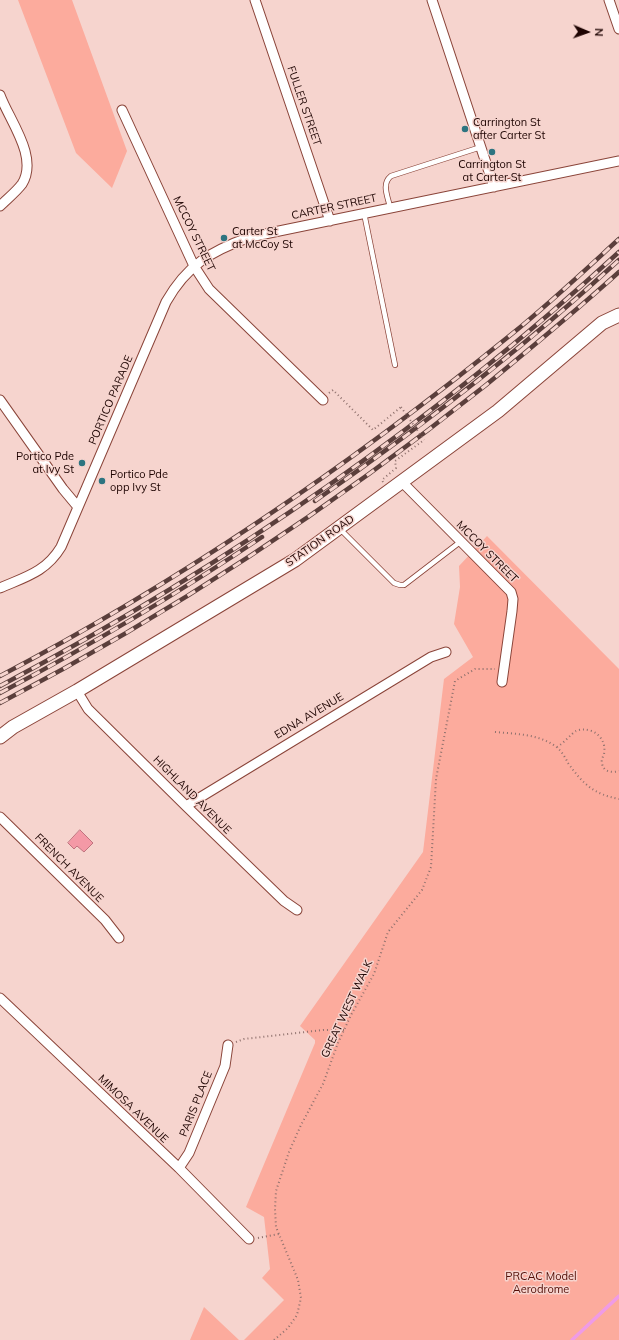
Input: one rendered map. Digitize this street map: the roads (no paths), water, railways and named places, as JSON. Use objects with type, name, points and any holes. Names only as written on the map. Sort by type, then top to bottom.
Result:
[{"type":"main road","name":"STATION ROAD","points":[[0,737],[13,726],[77,691],[295,560],[400,481],[498,411],[602,323],[619,315]]},
{"type":"street","name":"FULLER STREET","points":[[255,0],[330,221]]},
{"type":"street","points":[[432,0],[494,187]]},
{"type":"street","points":[[609,0],[619,29]]},
{"type":"street","points":[[0,95],[22,140],[28,166],[22,183],[0,206]]},
{"type":"street","name":"MCCOY STREET","points":[[122,110],[194,266],[209,289],[323,400]]},
{"type":"street","name":"CARTER STREET","points":[[194,266],[221,249],[250,237],[619,161]]},
{"type":"street","name":"PORTICO PARADE","points":[[0,588],[40,570],[49,563],[61,548],[166,302],[174,288],[194,266]]},
{"type":"street","points":[[0,400],[63,489],[78,507]]},
{"type":"street","name":"MCCOY STREET","points":[[400,481],[511,592],[513,599],[512,611],[502,682]]},
{"type":"street","name":"EDNA AVENUE","points":[[186,806],[417,665],[431,657],[446,652]]},
{"type":"street","name":"HIGHLAND AVENUE","points":[[77,691],[88,708],[186,806],[284,901],[297,910]]},
{"type":"street","name":"FRENCH AVENUE","points":[[0,817],[105,920],[119,938]]},
{"type":"street","name":"MIMOSA AVENUE","points":[[0,998],[179,1168],[248,1239]]},
{"type":"street","name":"PARIS PLACE","points":[[179,1168],[189,1153],[225,1066],[228,1045]]},
{"type":"lane","name":"CARTER STREET","points":[[390,207],[386,185],[388,178],[391,176],[481,147]]},
{"type":"lane","points":[[364,213],[395,365]]},
{"type":"lane","points":[[339,528],[394,583],[400,586],[404,585],[460,542]]},
{"type":"waterway","points":[[572,1340],[619,1296]]},
{"type":"railway","points":[[0,676],[68,639],[201,560],[329,473],[453,381],[513,333],[554,299],[619,239]]},
{"type":"railway","points":[[0,686],[165,592],[245,542],[323,489],[400,433],[475,375],[548,315],[619,252]]},
{"type":"railway","points":[[315,501],[471,386],[583,293],[619,260]]},
{"type":"railway","points":[[0,703],[64,668],[189,595],[311,515],[429,430],[486,385],[619,272]]},
{"type":"railway","points":[[0,693],[133,618],[198,579],[262,537]]},
{"type":"place","name":"Carrington St after Carter St","points":[[465,129]]},
{"type":"place","name":"Carrington St at Carter St","points":[[492,152]]},
{"type":"place","name":"Carter St at McCoy St","points":[[224,238]]},
{"type":"place","name":"Portico Pde at Ivy St","points":[[82,463]]},
{"type":"place","name":"Portico Pde opp Ivy St","points":[[102,481]]},
{"type":"park label","name":"PRCAC Model Aerodrome","points":[[541,1283]]}]
